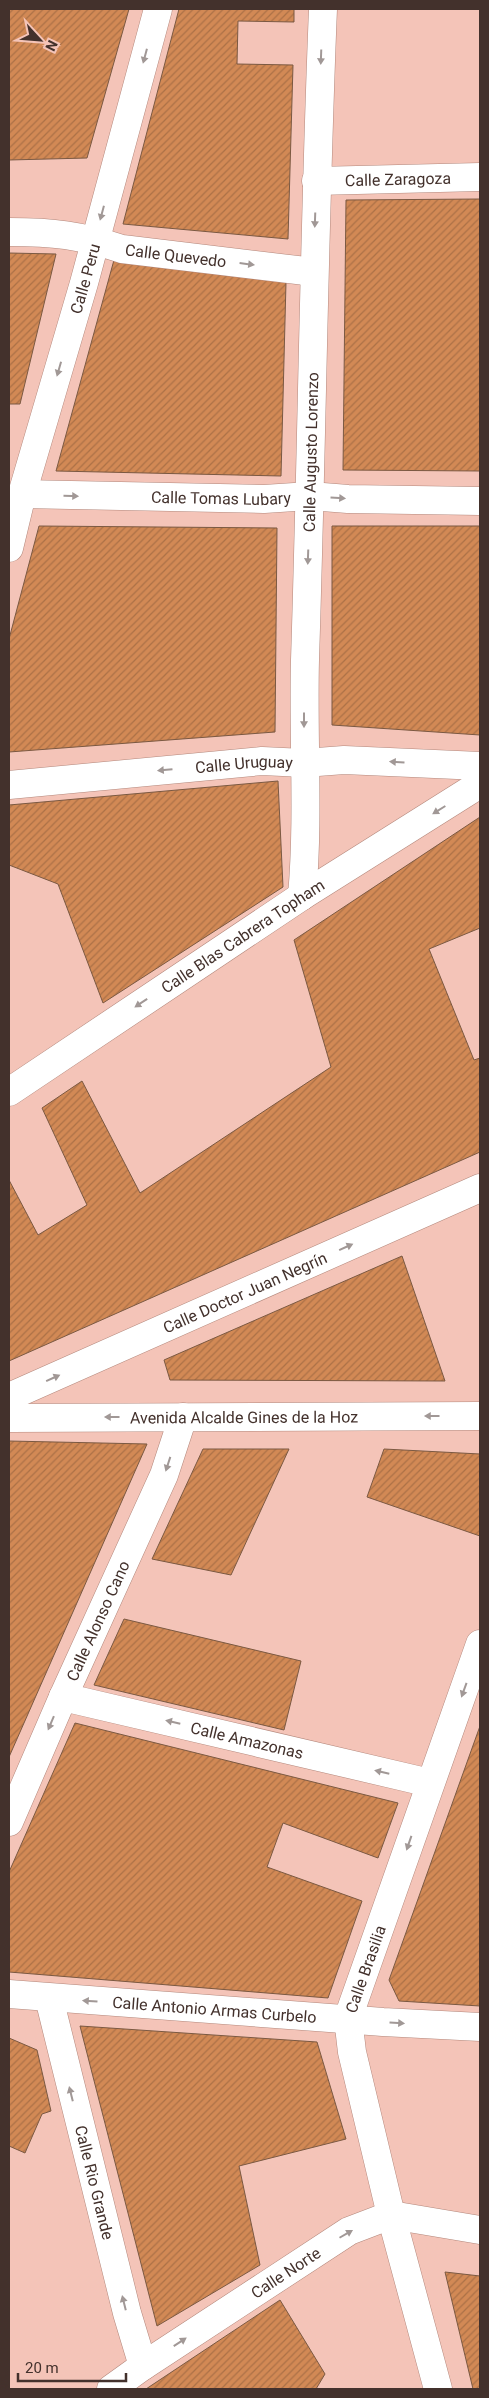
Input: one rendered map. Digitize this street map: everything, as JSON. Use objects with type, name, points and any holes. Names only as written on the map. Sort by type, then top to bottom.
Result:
[{"type":"street","name":"Calle Peru","points":[[9,548],[22,494],[95,240],[158,9]]},
{"type":"street","name":"Calle Augusto Lorenzo","points":[[302,896],[305,859],[304,763],[316,181],[323,9]]},
{"type":"street","name":"Calle Zaragoza","points":[[316,181],[480,177]]},
{"type":"street","name":"Calle Quevedo","points":[[9,232],[57,232],[95,240],[122,249],[314,272]]},
{"type":"street","name":"Calle Tomas Lubary","points":[[22,494],[264,499],[310,496],[348,499],[480,501]]},
{"type":"street","name":"Calle Uruguay","points":[[9,784],[262,761],[304,763],[344,760],[480,766]]},
{"type":"street","name":"Calle Blas Cabrera Topham","points":[[9,1092],[302,896],[480,784]]},
{"type":"street","name":"Calle Doctor Juan Negrín","points":[[9,1397],[480,1188]]},
{"type":"street","name":"Avenida Alcalde Gines de la Hoz","points":[[9,1418],[480,1416]]},
{"type":"street","name":"Calle Alonso Cano","points":[[9,1822],[63,1697],[164,1476],[183,1417]]},
{"type":"street","name":"Calle Brasilia","points":[[438,2389],[391,2215],[352,2052],[348,2018],[480,1644]]},
{"type":"street","name":"Calle Amazonas","points":[[63,1697],[430,1783]]},
{"type":"street","name":"Calle Antonio Armas Curbelo","points":[[9,1994],[383,2022],[480,2027]]},
{"type":"street","name":"Calle Rio Grande","points":[[49,1998],[127,2313],[143,2366]]},
{"type":"street","name":"Calle Norte","points":[[112,2389],[143,2366],[349,2231],[391,2215]]},
{"type":"street","points":[[391,2215],[480,2230]]},
{"type":"building","points":[[9,9],[129,9],[87,158],[9,160]]},
{"type":"building","points":[[179,9],[294,9],[294,22],[238,21],[237,64],[293,65],[288,239],[123,224]]},
{"type":"building","points":[[480,199],[480,471],[343,470],[346,200]]},
{"type":"building","points":[[9,253],[56,254],[20,404],[9,404]]},
{"type":"building","points":[[114,260],[286,282],[281,476],[56,471]]},
{"type":"building","points":[[39,526],[277,528],[275,732],[9,752],[9,639]]},
{"type":"building","points":[[332,526],[480,526],[480,735],[332,725]]},
{"type":"building","points":[[278,781],[283,887],[103,1003],[58,884],[9,865],[9,805]]},
{"type":"building","points":[[480,817],[480,928],[429,949],[474,1060],[480,1058],[480,1152],[9,1361],[9,1180],[38,1235],[87,1205],[42,1108],[82,1081],[140,1193],[331,1067],[294,940]]},
{"type":"building","points":[[402,1256],[445,1381],[170,1380],[164,1360]]},
{"type":"building","points":[[9,1441],[147,1444],[9,1757]]},
{"type":"building","points":[[203,1449],[289,1449],[231,1575],[152,1559]]},
{"type":"building","points":[[384,1449],[480,1454],[480,1536],[367,1497]]},
{"type":"building","points":[[124,1619],[301,1661],[284,1730],[94,1685]]},
{"type":"building","points":[[75,1723],[398,1803],[378,1858],[283,1823],[267,1867],[362,1901],[328,1998],[9,1972],[9,1872]]},
{"type":"building","points":[[480,1726],[480,2006],[399,2001],[389,1980]]},
{"type":"building","points":[[80,2026],[317,2042],[346,2139],[239,2166],[260,2265],[157,2326]]},
{"type":"building","points":[[9,2038],[37,2050],[51,2111],[42,2114],[25,2153],[9,2146]]},
{"type":"building","points":[[445,2272],[480,2276],[480,2389],[473,2389]]},
{"type":"building","points":[[280,2300],[325,2374],[316,2389],[146,2389]]}]
